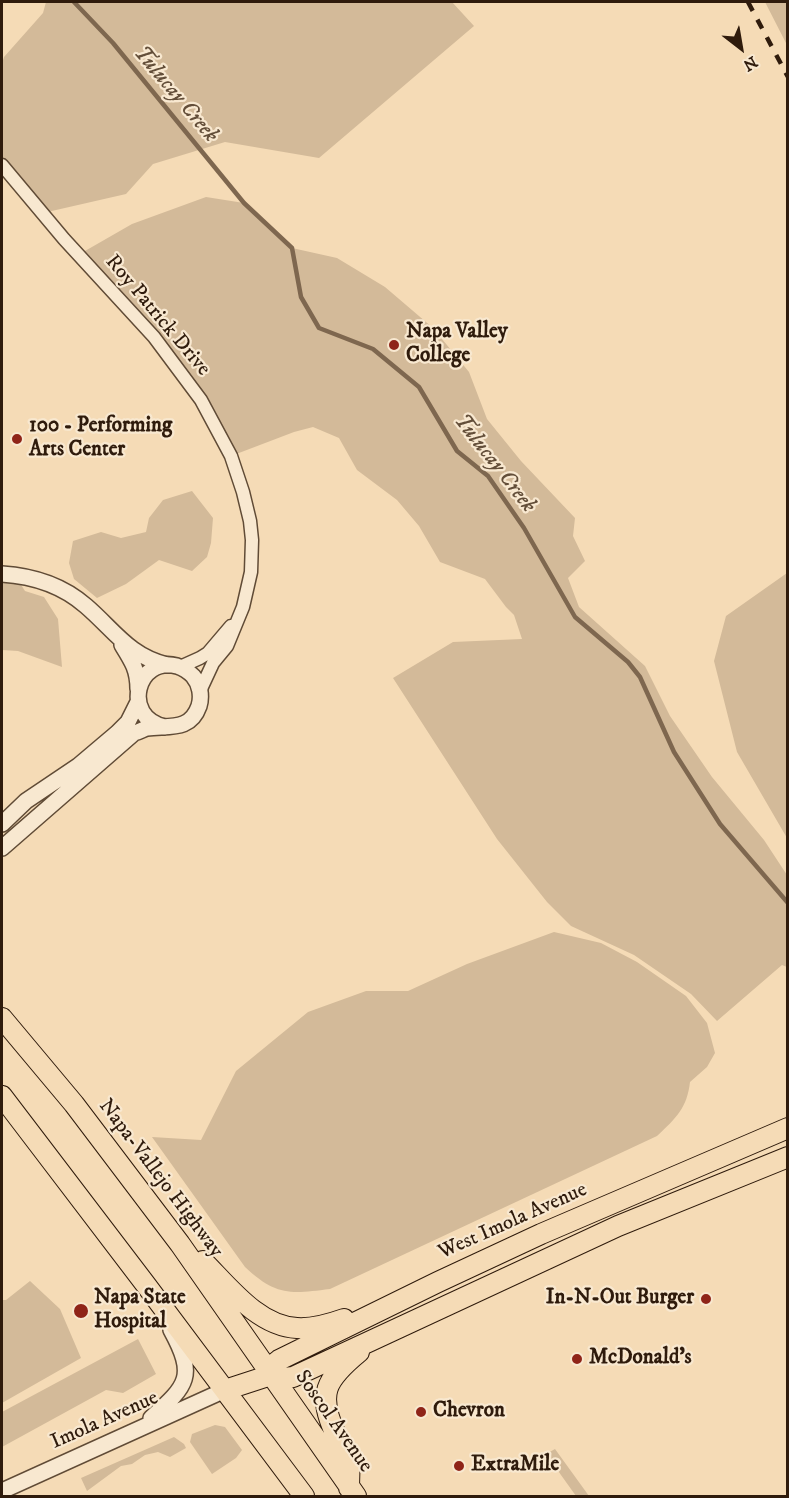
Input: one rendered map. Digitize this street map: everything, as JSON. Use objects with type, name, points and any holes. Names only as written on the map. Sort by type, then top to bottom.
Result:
[{"type":"main road","name":"Napa-Vallejo Highway","points":[[2,1018],[74,1104],[159,1216],[271,1376]]},
{"type":"main road","points":[[2,1096],[304,1497]]},
{"type":"main road","name":"West Imola Avenue","points":[[271,1376],[274,1364],[279,1360],[438,1282],[542,1234],[788,1128]]},
{"type":"main road","points":[[225,1390],[271,1376],[293,1377],[607,1231],[788,1157]]},
{"type":"main road","points":[[159,1216],[240,1298],[267,1319],[290,1327],[305,1328],[341,1320],[438,1282]]},
{"type":"main road","points":[[352,1492],[349,1458],[332,1424],[326,1401],[327,1388],[336,1374],[349,1361],[388,1332]]},
{"type":"main road","name":"Soscol Avenue","points":[[271,1376],[352,1492]]},
{"type":"street","name":"Roy Patrick Drive","points":[[2,165],[64,239],[154,337],[201,400],[231,456],[250,522],[251,572],[243,607],[227,646],[213,663],[200,691]]},
{"type":"street","points":[[2,574],[38,579],[60,589],[86,606],[138,654],[152,661],[185,669],[193,676],[200,691],[198,708],[191,719],[178,726],[146,729],[128,738],[2,848]]},
{"type":"street","name":"Roy Patrick Drive","points":[[173,666],[200,658],[207,653],[237,618]]},
{"type":"street","points":[[114,633],[132,660],[138,675],[138,696],[142,713],[149,721],[165,727]]},
{"type":"street","points":[[2,824],[26,801],[78,766],[128,722],[142,679],[150,671],[173,666]]},
{"type":"street","points":[[709,1162],[720,1184]]},
{"type":"street","points":[[141,1428],[180,1390],[186,1371],[180,1347],[146,1285]]},
{"type":"street","name":"Imola Avenue","points":[[2,1491],[225,1390]]},
{"type":"shaded area","points":[[46,2],[452,2],[474,26],[319,158],[225,142],[153,164],[126,194],[43,213],[2,165],[2,63],[4,57],[43,13]]},
{"type":"shaded area","points":[[765,2],[787,2],[787,45]]},
{"type":"shaded area","points":[[206,197],[244,203],[292,248],[337,258],[385,287],[433,328],[469,372],[487,419],[521,461],[575,518],[573,536],[585,561],[568,578],[579,607],[645,666],[670,716],[712,777],[764,840],[787,875],[787,967],[782,965],[717,1021],[691,994],[634,955],[571,926],[547,902],[497,839],[393,678],[453,642],[522,639],[514,615],[485,579],[440,562],[419,526],[397,500],[357,470],[339,438],[313,427],[231,456],[201,400],[78,255],[132,224]]},
{"type":"shaded area","points":[[192,491],[213,518],[211,543],[207,557],[192,571],[159,560],[126,584],[97,598],[74,579],[69,563],[73,541],[101,532],[121,538],[146,532],[149,518],[163,500]]},
{"type":"shaded area","points":[[787,573],[787,838],[737,752],[714,661],[726,616]]},
{"type":"shaded area","points":[[2,574],[14,574],[25,591],[44,597],[58,619],[62,667],[18,651],[2,650]]},
{"type":"shaded area","points":[[554,932],[601,943],[637,962],[686,996],[707,1023],[715,1053],[707,1067],[690,1082],[683,1106],[670,1124],[657,1136],[330,1289],[304,1292],[284,1291],[266,1283],[245,1267],[152,1137],[201,1140],[236,1071],[308,1012],[366,991],[408,991],[467,964]]},
{"type":"shaded area","points":[[30,1281],[60,1309],[81,1358],[2,1403],[2,1300],[6,1300]]},
{"type":"shaded area","points":[[138,1339],[156,1374],[123,1393],[106,1390],[2,1447],[2,1412]]},
{"type":"shaded area","points":[[215,1425],[225,1427],[242,1450],[236,1458],[212,1474],[190,1442],[192,1434]]},
{"type":"shaded area","points":[[174,1437],[186,1448],[170,1457],[158,1452],[145,1455],[132,1464],[121,1466],[87,1491],[81,1478]]},
{"type":"shaded area","points":[[555,1449],[589,1496],[576,1496],[546,1454]]},
{"type":"waterway","name":"Tulucay Creek","points":[[74,2],[113,43],[244,203],[292,248],[301,297],[319,328],[373,349],[419,387],[457,451],[488,476],[524,528],[575,617],[628,662],[640,677],[674,752],[720,824],[788,903]]},
{"type":"railway","points":[[748,2],[788,77]]},
{"type":"place","name":"Napa Valley College","points":[[394,345]]},
{"type":"place","name":"100 - Performing Arts Center","points":[[17,439]]},
{"type":"place","name":"In-N-Out Burger","points":[[706,1299]]},
{"type":"place","name":"Napa State Hospital","points":[[81,1311]]},
{"type":"place","name":"McDonald's","points":[[577,1359]]},
{"type":"place","name":"Chevron","points":[[421,1412]]},
{"type":"place","name":"ExtraMile","points":[[459,1466]]}]
